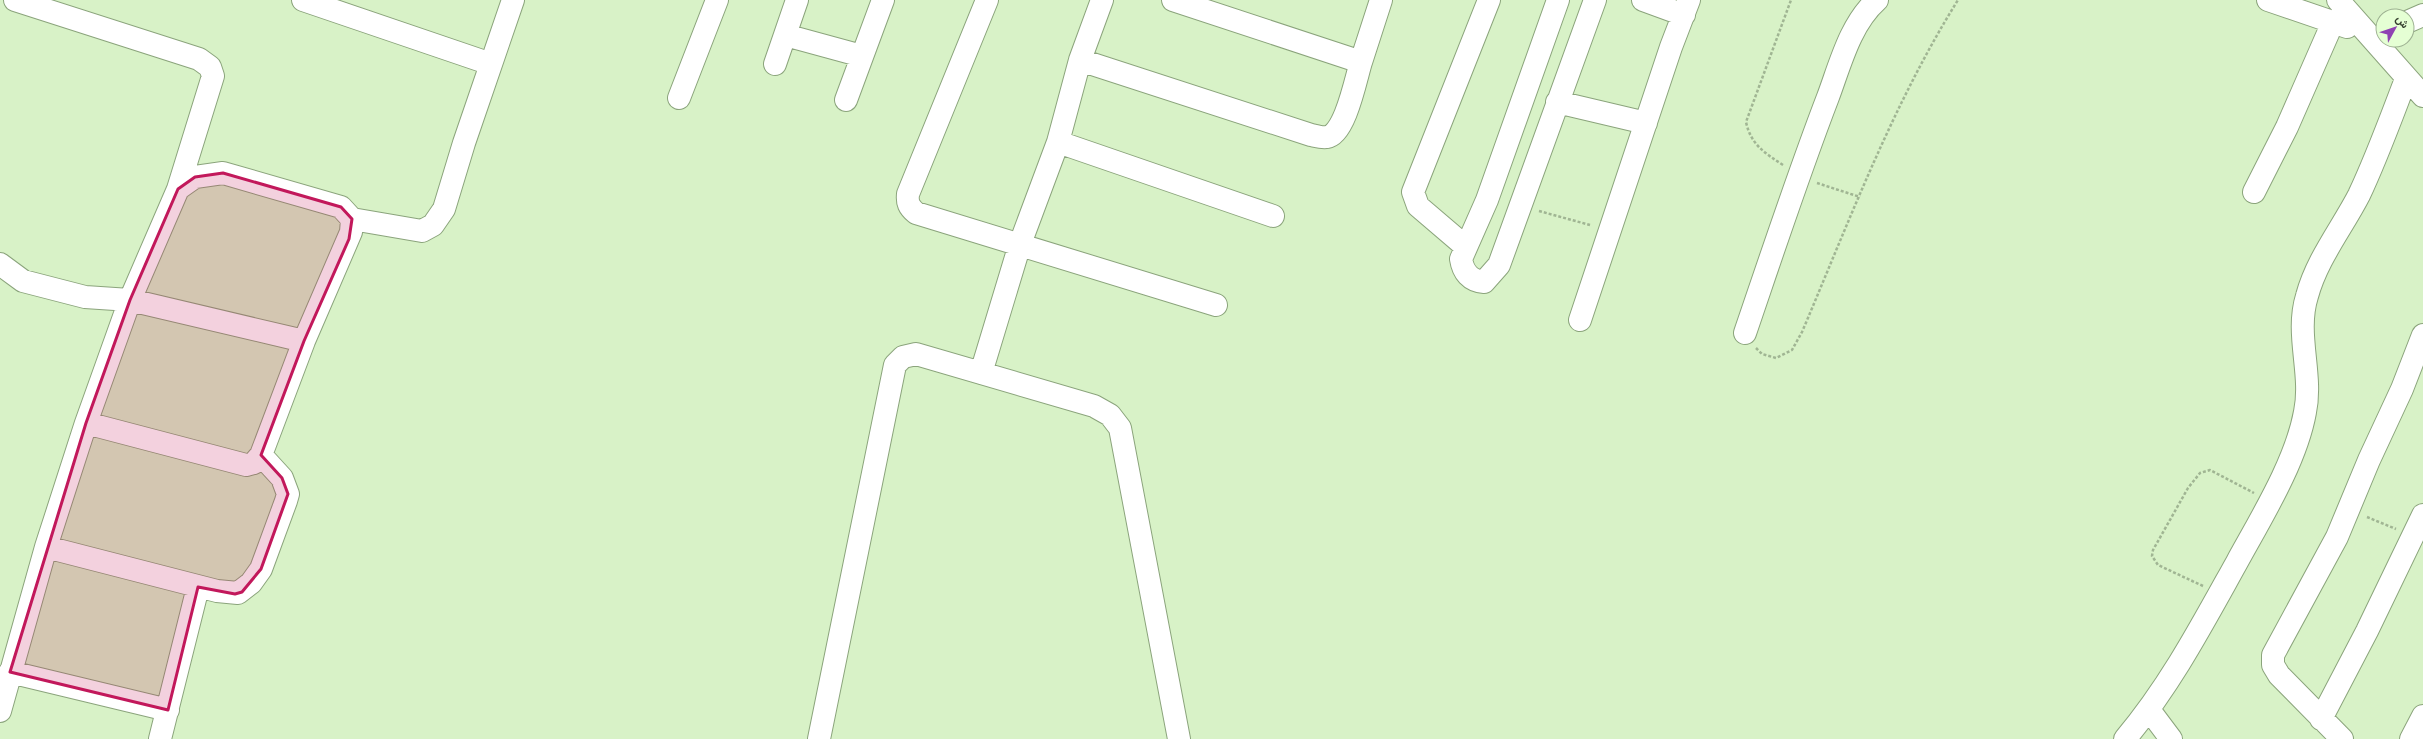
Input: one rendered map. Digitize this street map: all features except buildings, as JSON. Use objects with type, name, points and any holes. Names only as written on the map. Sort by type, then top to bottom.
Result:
[{"type":"street","points":[[0,711],[46,547],[86,423],[130,300],[178,189],[214,76],[210,67],[199,59],[15,0]]},
{"type":"street","points":[[303,0],[491,64]]},
{"type":"street","points":[[178,189],[195,177],[223,173],[341,207],[352,219],[422,231],[430,228],[437,221],[444,209],[513,0]]},
{"type":"street","points":[[679,98],[717,0]]},
{"type":"street","points":[[775,64],[797,0]]},
{"type":"street","points":[[846,100],[883,0]]},
{"type":"street","points":[[987,0],[908,194],[908,201],[911,208],[916,213],[1216,305]]},
{"type":"street","points":[[980,373],[1020,244],[1058,142],[1080,60],[1102,0]]},
{"type":"street","points":[[1173,0],[1361,62]]},
{"type":"street","points":[[1080,60],[1311,135],[1327,137],[1337,132],[1345,115],[1381,0]]},
{"type":"street","points":[[1466,248],[1418,206],[1413,192],[1489,0]]},
{"type":"street","points":[[1558,0],[1487,200],[1461,259],[1462,268],[1472,279],[1484,282],[1499,266],[1595,0]]},
{"type":"street","points":[[1580,320],[1646,123],[1687,8],[1643,0]]},
{"type":"street","points":[[1745,333],[1798,176],[1849,43],[1858,22],[1877,0]]},
{"type":"street","points":[[2268,0],[2333,22],[2374,32]]},
{"type":"street","points":[[2338,0],[2374,32],[2406,79],[2423,96]]},
{"type":"street","points":[[2254,192],[2286,127],[2333,22]]},
{"type":"street","points":[[785,35],[862,56]]},
{"type":"street","points":[[2126,739],[2150,711],[2220,593],[2270,502],[2292,453],[2305,412],[2308,377],[2302,324],[2306,297],[2324,257],[2358,195],[2375,160],[2406,79]]},
{"type":"street","points":[[1557,102],[1646,123]]},
{"type":"street","points":[[1058,142],[1273,216]]},
{"type":"street","points":[[86,423],[246,465],[252,464],[261,455],[304,341],[349,239],[352,219]]},
{"type":"street","points":[[0,264],[23,281],[85,297],[130,300],[304,341]]},
{"type":"street","points":[[2342,739],[2279,675],[2273,665],[2273,655],[2324,564],[2369,460],[2400,395],[2423,335]]},
{"type":"street","points":[[819,739],[894,365],[903,357],[916,354],[1094,406],[1110,415],[1120,428],[1179,739]]},
{"type":"street","points":[[46,547],[198,587],[238,593],[251,583],[261,569],[288,494],[282,478],[261,455]]},
{"type":"street","points":[[2321,719],[2367,631],[2423,515]]},
{"type":"street","points":[[160,739],[198,587]]},
{"type":"street","points":[[10,672],[168,710]]},
{"type":"street","points":[[2150,711],[2171,739]]},
{"type":"street","points":[[2411,739],[2423,716]]},
{"type":"path","points":[[1791,0],[1746,122],[1748,133],[1758,148],[1798,176],[1860,197]]},
{"type":"path","points":[[1745,333],[1762,354],[1776,358],[1792,350],[1802,332],[1890,124],[1940,28],[1958,0]]},
{"type":"path","points":[[1520,206],[1610,230]]},
{"type":"path","points":[[2220,593],[2158,565],[2152,556],[2153,550],[2188,488],[2197,476],[2204,471],[2210,470],[2270,502]]},
{"type":"path","points":[[2348,509],[2413,537]]},
{"type":"highlighted area","points":[[223,173],[341,207],[352,219],[349,239],[304,341],[261,455],[282,478],[288,494],[268,551],[261,569],[242,592],[235,594],[198,587],[168,710],[10,672],[86,423],[130,300],[178,189],[195,177]]}]
